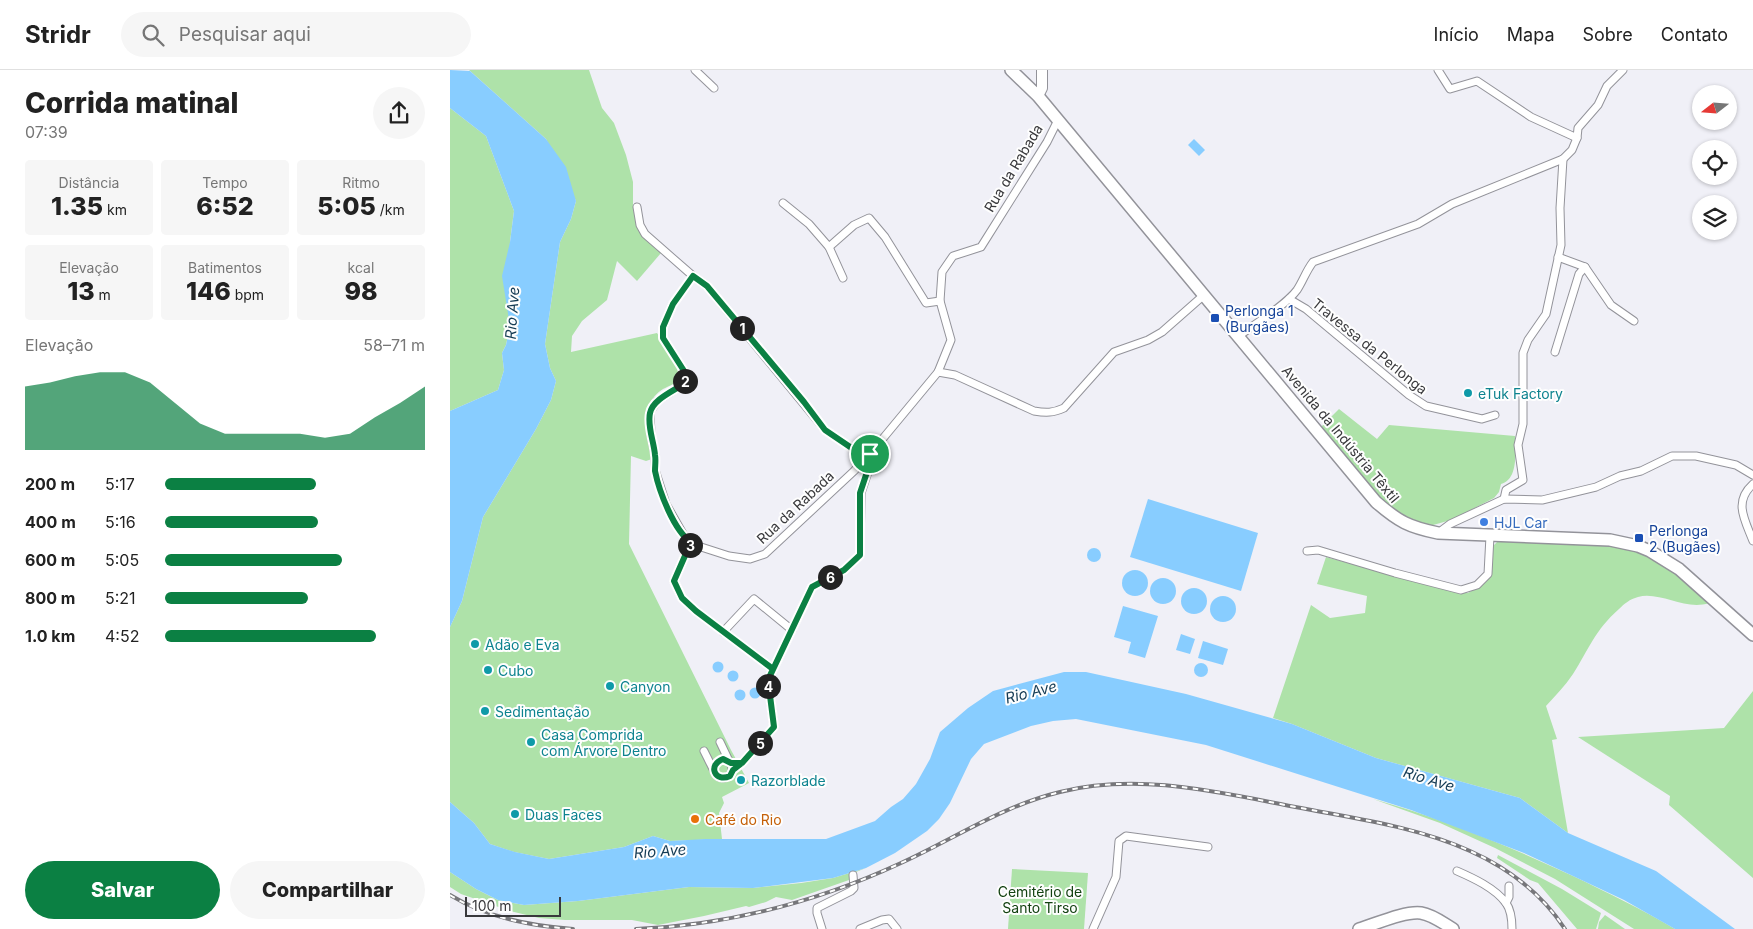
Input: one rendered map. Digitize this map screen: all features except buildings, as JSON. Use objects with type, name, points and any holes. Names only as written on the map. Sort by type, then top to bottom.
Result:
[{"type":"main road","name":"Avenida da Indústria Têxtil","points":[[1011,70],[1038,96],[1376,502],[1391,516],[1412,528],[1438,533],[1610,540],[1638,546],[1650,551],[1679,569],[1753,635]]},
{"type":"main road","points":[[1359,929],[1420,913],[1436,918],[1453,929]]},
{"type":"street","points":[[694,70],[714,88]]},
{"type":"street","points":[[1038,96],[1042,88],[1042,70]]},
{"type":"street","points":[[1438,70],[1450,89],[1477,81],[1531,117],[1577,138]]},
{"type":"street","points":[[1239,336],[1289,298],[1298,288],[1307,269],[1313,262],[1418,224],[1452,204],[1563,159],[1572,150],[1577,138],[1578,128],[1598,105],[1607,86],[1623,70]]},
{"type":"street","name":"Rua da Rabada","points":[[691,542],[698,546],[736,557],[750,559],[764,554],[870,454],[938,372],[951,340],[940,301],[942,272],[953,256],[981,247],[1047,142],[1058,120]]},
{"type":"street","points":[[1504,499],[1506,490],[1523,480],[1518,445],[1523,424],[1524,353],[1528,340],[1546,314],[1561,245],[1560,208],[1563,159]]},
{"type":"street","points":[[783,203],[809,224],[830,247],[843,278]]},
{"type":"street","points":[[637,207],[640,225],[645,234],[707,286],[804,402],[825,430],[859,453],[863,461]]},
{"type":"street","points":[[830,247],[854,225],[869,218],[884,237],[926,303],[940,301]]},
{"type":"street","points":[[1558,257],[1585,267],[1612,305],[1634,321]]},
{"type":"street","points":[[1555,352],[1580,274],[1585,267]]},
{"type":"street","points":[[693,276],[673,304],[663,327],[663,338],[686,374],[685,383],[657,401],[650,412],[655,470],[659,487],[675,521],[686,539],[691,542],[674,581],[682,598],[723,632],[773,669]]},
{"type":"street","points":[[938,372],[955,375],[1034,411],[1055,413],[1069,404],[1114,352],[1148,340],[1162,332],[1204,295]]},
{"type":"street","name":"Travessa da Perlonga","points":[[1289,298],[1306,309],[1409,395],[1426,406],[1482,419],[1496,414]]},
{"type":"street","points":[[716,774],[714,767],[718,761],[723,759],[731,765],[742,763],[774,727],[768,680],[812,587],[844,570],[860,555],[860,493],[870,463],[870,454]]},
{"type":"street","points":[[1438,533],[1450,524],[1504,499],[1542,500],[1596,487],[1620,476],[1642,470],[1672,456],[1696,456],[1736,465],[1753,475]]},
{"type":"street","points":[[1753,484],[1745,491],[1741,508],[1753,541]]},
{"type":"street","points":[[1307,551],[1318,550],[1461,590],[1477,585],[1488,574],[1490,536]]},
{"type":"street","points":[[723,632],[754,599],[792,630]]},
{"type":"street","points":[[704,751],[716,774],[722,778],[727,777],[731,765],[720,742]]},
{"type":"street","points":[[1094,929],[1116,878],[1119,841],[1122,837],[1208,848]]},
{"type":"street","points":[[1457,871],[1481,883],[1506,903],[1512,929]]},
{"type":"street","points":[[822,929],[817,908],[851,891],[854,888],[853,875]]},
{"type":"street","points":[[1506,903],[1509,897],[1509,886]]},
{"type":"street","points":[[860,929],[870,928],[882,920],[889,919],[897,929]]},
{"type":"green space","points":[[469,70],[589,70],[602,108],[614,123],[626,155],[633,182],[633,207],[636,224],[661,253],[637,281],[617,261],[607,300],[582,321],[572,336],[571,352],[657,333],[677,368],[677,380],[655,396],[647,412],[646,430],[652,459],[646,461],[631,456],[629,544],[749,783],[722,797],[724,803],[719,813],[722,839],[670,841],[653,836],[624,847],[549,859],[514,852],[490,844],[474,823],[450,802],[450,627],[462,601],[483,517],[536,429],[551,400],[556,381],[550,368],[545,344],[560,242],[571,219],[576,201],[546,139]]},
{"type":"green space","points":[[450,108],[486,136],[514,211],[510,242],[508,309],[510,326],[506,345],[502,353],[504,370],[498,390],[450,411]]},
{"type":"green space","points":[[1339,409],[1377,439],[1389,425],[1515,436],[1515,464],[1513,471],[1507,481],[1501,484],[1499,492],[1494,498],[1451,520],[1426,527],[1413,522],[1383,503],[1321,427]]},
{"type":"green space","points":[[1499,540],[1615,544],[1640,552],[1665,565],[1709,603],[1691,605],[1646,596],[1627,602],[1604,624],[1570,678],[1546,706],[1557,739],[1552,740],[1568,833],[1520,798],[1376,758],[1273,718],[1311,605],[1330,618],[1365,613],[1367,596],[1317,584],[1326,557],[1458,593],[1468,593],[1476,588],[1492,559],[1493,546]]},
{"type":"green space","points":[[1753,691],[1753,878],[1669,805],[1670,796],[1578,737],[1724,728]]},
{"type":"green space","points":[[1373,799],[1474,833],[1524,854],[1612,895],[1675,929],[1634,929],[1555,879],[1495,848],[1440,823]]},
{"type":"green space","points":[[1498,855],[1562,889],[1601,913],[1596,929],[1577,929],[1538,883],[1530,880],[1497,858]]},
{"type":"green space","points":[[866,868],[856,872],[849,880],[792,900],[776,897],[749,907],[746,906],[658,925],[632,920],[539,918],[510,911],[461,894],[450,887],[450,872],[476,889],[498,900],[524,905],[578,901],[689,887],[753,888],[801,883],[833,878]]},
{"type":"green space","name":"Cemitério de Santo Tirso","points":[[1012,869],[1088,873],[1084,929],[1008,929]]},
{"type":"green space","points":[[1605,915],[1625,929],[1598,929],[1599,922]]},
{"type":"water","name":"Rio Ave","points":[[450,70],[470,71],[546,139],[566,167],[576,201],[571,219],[560,242],[545,344],[550,368],[556,381],[551,400],[536,429],[483,517],[462,601],[450,627],[450,411],[498,390],[504,370],[502,353],[506,345],[510,326],[502,276],[510,242],[514,211],[486,136],[450,108]]},
{"type":"water","points":[[1194,139],[1205,150],[1199,156],[1188,145]]},
{"type":"water","points":[[1148,499],[1258,533],[1241,591],[1130,557]]},
{"type":"water","points":[[1094,548],[1099,550],[1101,555],[1099,560],[1094,562],[1089,560],[1087,555],[1089,550]]},
{"type":"water","points":[[1135,570],[1144,574],[1148,583],[1144,592],[1135,596],[1126,592],[1122,583],[1126,574]]},
{"type":"water","points":[[1163,578],[1172,582],[1176,591],[1172,600],[1163,604],[1154,600],[1150,591],[1154,582]]},
{"type":"water","points":[[1194,588],[1203,592],[1207,601],[1203,610],[1194,614],[1185,610],[1181,601],[1185,592]]},
{"type":"water","points":[[1223,596],[1232,600],[1236,609],[1232,618],[1223,622],[1214,618],[1210,609],[1214,600]]},
{"type":"water","points":[[1123,606],[1158,616],[1145,658],[1128,653],[1131,642],[1114,637]]},
{"type":"water","points":[[1181,634],[1195,639],[1190,654],[1176,650]]},
{"type":"water","points":[[1203,641],[1228,649],[1223,665],[1198,658]]},
{"type":"water","points":[[718,661],[724,667],[718,673],[712,667]]},
{"type":"water","points":[[1201,663],[1206,665],[1208,670],[1206,675],[1201,677],[1196,675],[1194,670],[1196,665]]},
{"type":"water","points":[[733,670],[739,676],[733,682],[727,676]]},
{"type":"water","name":"Rio Ave","points":[[1064,672],[1086,672],[1186,694],[1292,724],[1376,758],[1520,798],[1568,833],[1656,871],[1735,929],[1675,929],[1624,900],[1524,853],[1411,810],[1206,745],[1076,719],[1053,721],[1031,726],[984,744],[971,759],[950,803],[939,819],[927,831],[895,853],[866,868],[833,878],[753,888],[689,887],[578,901],[524,905],[498,900],[476,889],[450,872],[450,802],[474,823],[490,844],[515,852],[549,859],[624,847],[653,836],[670,841],[705,839],[826,839],[875,821],[903,799],[916,784],[930,759],[940,732],[968,708],[993,691]]},
{"type":"water","points":[[755,687],[761,693],[755,699],[749,693]]},
{"type":"water","points":[[740,689],[746,695],[740,701],[734,695]]},
{"type":"railway","points":[[636,929],[670,927],[738,917],[804,900],[869,877],[921,854],[998,814],[1039,798],[1090,786],[1120,784],[1150,784],[1211,791],[1366,820],[1429,836],[1470,851],[1498,865],[1535,893],[1565,929]]},
{"type":"railway","points":[[450,895],[479,910],[494,915],[541,926],[573,929]]},
{"type":"place","name":"Perlonga 1 (Burgães)","points":[[1215,318]]},
{"type":"place","name":"eTuk Factory","points":[[1468,393]]},
{"type":"place","name":"HJL Car","points":[[1484,522]]},
{"type":"place","name":"Perlonga 2 (Bugães)","points":[[1639,538]]},
{"type":"place","name":"Adão e Eva","points":[[475,644]]},
{"type":"place","name":"Cubo","points":[[488,670]]},
{"type":"place","name":"Canyon","points":[[610,686]]},
{"type":"place","name":"Sedimentação","points":[[485,711]]},
{"type":"place","name":"Casa Comprida com Árvore Dentro","points":[[531,742]]},
{"type":"place","name":"Razorblade","points":[[741,780]]},
{"type":"place","name":"Duas Faces","points":[[515,814]]},
{"type":"place","name":"Café do Rio","points":[[695,819]]},
{"type":"route","points":[[870,454],[863,461],[859,453],[825,430],[804,402],[707,286],[693,276],[667,314],[663,327],[663,338],[686,374],[685,383],[657,401],[650,412],[655,470],[659,487],[675,521],[686,539],[691,542],[674,581],[682,598],[696,611],[773,669],[768,680],[774,727],[742,763],[733,770],[730,776],[718,777],[714,772],[714,767],[718,761],[723,759],[731,763],[742,763],[774,727],[768,680],[812,587],[844,570],[860,555],[860,493],[870,463],[870,454]]}]
